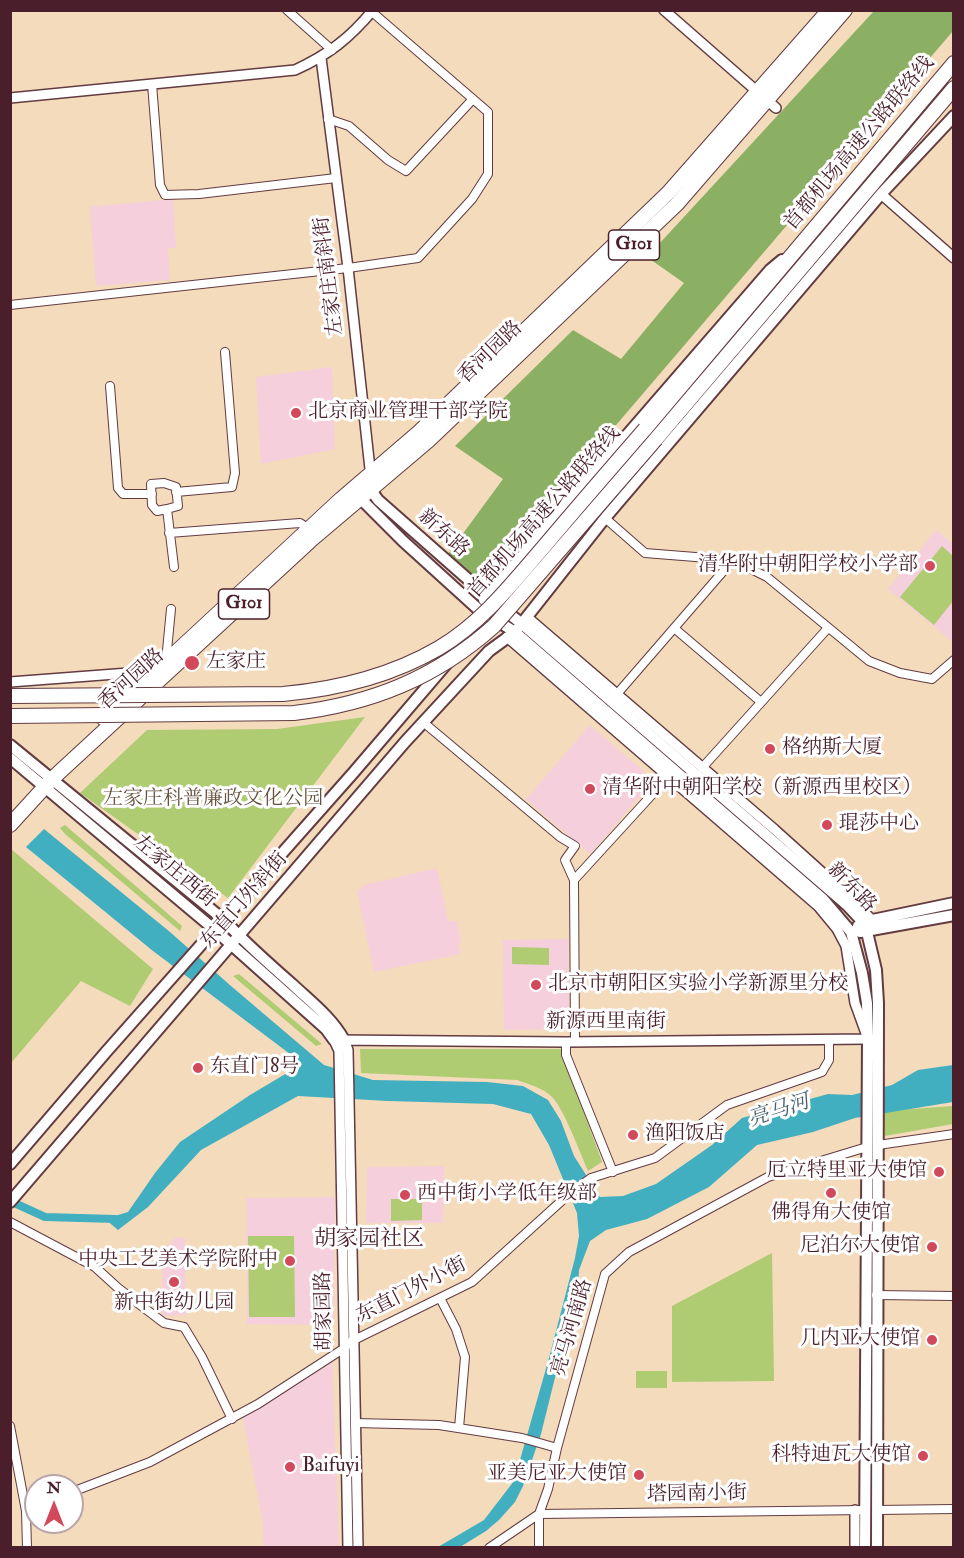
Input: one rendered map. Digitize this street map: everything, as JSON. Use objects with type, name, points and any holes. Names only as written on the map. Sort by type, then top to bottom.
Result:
[{"type":"highway","name":"香河园路","points":[[45,780],[310,541],[356,494],[370,473],[419,432],[767,101],[829,10]]},
{"type":"highway","name":"香河园路","points":[[10,825],[31,795],[45,780],[309,529],[356,494],[371,489],[428,441],[677,204],[846,10]]},
{"type":"highway","name":"首都机场高速公路联络线","points":[[10,696],[283,694],[316,691],[342,686],[408,664],[441,647],[467,628],[502,596],[954,63]]},
{"type":"highway","name":"首都机场高速公路联络线","points":[[10,716],[294,712],[323,709],[401,686],[469,648],[494,626],[656,439],[954,88]]},
{"type":"highway","name":"香河园路","points":[[10,811],[31,795]]},
{"type":"main road","name":"东直门外斜街","points":[[10,1202],[423,722],[489,651],[518,627],[605,518],[881,194],[954,116]]},
{"type":"main road","name":"东直门外斜街","points":[[10,1164],[454,655],[487,596],[770,270],[816,226]]},
{"type":"main road","name":"新东路","points":[[371,489],[378,500],[487,596],[518,627],[823,899],[851,932],[867,1003],[868,1039],[874,1076]]},
{"type":"main road","name":"新东路","points":[[356,494],[403,541],[478,609],[518,627],[805,867],[869,926],[876,970],[878,1003],[874,1076],[865,1548]]},
{"type":"main road","points":[[10,745],[45,780]]},
{"type":"main road","name":"左家庄西街","points":[[10,758],[45,780],[224,920],[239,936]]},
{"type":"main road","name":"左家庄西街","points":[[45,780],[231,945]]},
{"type":"main road","points":[[851,932],[954,903]]},
{"type":"main road","points":[[869,926],[954,915]]},
{"type":"main road","points":[[239,936],[338,1030],[341,1045]]},
{"type":"main road","points":[[231,945],[341,1045]]},
{"type":"main road","name":"新东路","points":[[873,1146],[876,1296],[866,1510],[877,1548]]},
{"type":"street","points":[[287,10],[332,50]]},
{"type":"street","points":[[664,10],[767,101]]},
{"type":"street","points":[[10,98],[295,70],[321,58],[332,50],[361,25],[372,11],[488,112],[488,174],[472,199],[418,258],[348,268],[10,305]]},
{"type":"street","name":"左家庄南斜街","points":[[321,58],[348,268],[371,489]]},
{"type":"street","points":[[152,84],[160,185],[165,195],[199,194],[336,178]]},
{"type":"street","points":[[328,119],[349,126],[388,160],[406,171],[473,99]]},
{"type":"street","points":[[881,194],[954,258]]},
{"type":"street","points":[[176,492],[232,488],[235,473],[225,352]]},
{"type":"street","points":[[110,386],[118,488],[123,494],[152,494]]},
{"type":"street","points":[[164,483],[176,487],[176,492],[178,506],[157,511],[152,505],[151,484],[164,483]]},
{"type":"street","points":[[167,509],[174,567]]},
{"type":"street","points":[[605,518],[645,553],[733,560],[767,577],[869,661],[900,673],[932,679],[954,660]]},
{"type":"street","points":[[169,533],[300,523],[309,529]]},
{"type":"street","points":[[617,694],[733,560]]},
{"type":"street","points":[[10,682],[162,667],[171,609]]},
{"type":"street","points":[[518,627],[617,694],[845,893],[869,926]]},
{"type":"street","points":[[518,627],[818,906],[837,929],[846,946],[855,1003],[868,1039]]},
{"type":"street","points":[[701,766],[826,627]]},
{"type":"street","points":[[674,628],[759,701]]},
{"type":"street","points":[[423,722],[560,837],[575,846],[565,860],[574,880],[570,1042],[566,1055],[613,1172],[655,1158],[727,1105],[822,1072],[829,1060],[829,1040]]},
{"type":"street","points":[[574,880],[659,787]]},
{"type":"street","name":"新源西里南街","points":[[341,1045],[868,1039]]},
{"type":"street","name":"胡家园路","points":[[341,1045],[345,1106],[357,1548]]},
{"type":"street","name":"胡家园路","points":[[345,1106],[344,1349],[348,1548]]},
{"type":"street","name":"亮马河南路","points":[[539,1548],[539,1514],[548,1489],[557,1448],[605,1274],[629,1252],[768,1177],[873,1146],[954,1134]]},
{"type":"street","name":"东直门外小街","points":[[84,1487],[150,1462],[232,1419],[344,1349],[352,1341],[472,1282],[567,1196],[591,1178],[613,1172]]},
{"type":"street","points":[[10,1222],[95,1267],[118,1288],[164,1323],[184,1327],[202,1357],[232,1419]]},
{"type":"street","points":[[876,1296],[954,1296]]},
{"type":"street","points":[[440,1298],[456,1329],[465,1357],[459,1428]]},
{"type":"street","points":[[355,1423],[440,1425],[522,1438],[557,1448]]},
{"type":"street","points":[[10,1426],[24,1500]]},
{"type":"street","name":"塔园南小街","points":[[539,1514],[954,1509]]},
{"type":"street","name":"新东路","points":[[855,1548],[866,1510]]},
{"type":"street","points":[[489,1548],[539,1514]]},
{"type":"shaded area","points":[[173,199],[176,248],[168,248],[170,280],[96,286],[90,207]]},
{"type":"shaded area","name":"北京商业管理干部学院","points":[[332,367],[335,449],[261,464],[256,377]]},
{"type":"shaded area","name":"清华附中朝阳学校小学部","points":[[936,530],[953,544],[953,642],[888,589]]},
{"type":"shaded area","name":"清华附中朝阳学校（新源西里校区）","points":[[590,725],[654,780],[590,854],[526,799]]},
{"type":"shaded area","points":[[437,868],[448,921],[457,921],[461,954],[374,972],[357,892],[364,885]]},
{"type":"shaded area","name":"北京市朝阳区实验小学新源里分校","points":[[568,939],[569,1029],[504,1030],[503,940]]},
{"type":"shaded area","name":"西中街小学低年级部","points":[[444,1166],[443,1223],[366,1223],[367,1167]]},
{"type":"shaded area","name":"中央工艺美术学院附中","points":[[335,1197],[334,1325],[247,1324],[246,1198]]},
{"type":"shaded area","name":"新中街幼儿园","points":[[176,1237],[185,1238],[186,1315],[162,1316],[162,1255]]},
{"type":"shaded area","points":[[332,1359],[339,1547],[264,1547],[262,1518],[243,1418]]},
{"type":"green space","points":[[874,11],[953,11],[953,31],[481,583],[448,554],[503,479],[455,446],[573,330],[621,359],[684,283],[647,257]]},
{"type":"green space","points":[[942,546],[953,556],[953,601],[934,625],[900,597]]},
{"type":"green space","name":"左家庄科普廉政文化公园","points":[[365,717],[228,898],[80,793],[147,730],[277,729]]},
{"type":"green space","points":[[65,825],[182,926],[180,931],[65,834],[60,828]]},
{"type":"green space","points":[[11,849],[153,969],[130,1006],[81,981],[11,1063]]},
{"type":"green space","points":[[512,947],[549,948],[549,965],[512,964]]},
{"type":"green space","points":[[239,974],[322,1044],[316,1046],[233,976]]},
{"type":"green space","points":[[360,1049],[561,1049],[602,1162],[588,1171],[556,1101],[540,1088],[517,1080],[361,1073]]},
{"type":"green space","points":[[953,1106],[953,1124],[885,1136],[883,1111]]},
{"type":"green space","points":[[391,1199],[422,1199],[422,1220],[391,1221]]},
{"type":"green space","points":[[248,1236],[294,1236],[295,1317],[249,1317]]},
{"type":"green space","points":[[772,1253],[774,1381],[672,1382],[672,1306]]},
{"type":"green space","points":[[636,1371],[667,1371],[667,1388],[636,1388]]},
{"type":"water","name":"亮马河","points":[[44,829],[170,932],[324,1065],[373,1080],[487,1082],[523,1086],[548,1100],[561,1121],[574,1156],[600,1197],[623,1196],[656,1184],[712,1145],[742,1118],[828,1094],[852,1095],[892,1085],[918,1070],[953,1065],[953,1102],[855,1118],[813,1132],[757,1145],[709,1187],[647,1219],[606,1230],[590,1241],[579,1270],[578,1285],[541,1434],[523,1486],[515,1502],[486,1531],[460,1547],[438,1547],[484,1520],[514,1481],[549,1358],[579,1236],[577,1213],[549,1145],[531,1114],[493,1104],[298,1096],[201,1150],[148,1207],[118,1230],[105,1219],[128,1212],[180,1142],[287,1073],[290,1054],[153,951],[26,847]]},
{"type":"waterway","points":[[10,1201],[45,1217],[115,1219]]},
{"type":"place","name":"北京商业管理干部学院","points":[[296,413]]},
{"type":"place","name":"清华附中朝阳学校小学部","points":[[930,566]]},
{"type":"place","name":"左家庄","points":[[192,663]]},
{"type":"place","name":"格纳斯大厦","points":[[770,749]]},
{"type":"place","name":"清华附中朝阳学校（新源西里校区）","points":[[590,789]]},
{"type":"place","name":"琨莎中心","points":[[827,825]]},
{"type":"place","name":"北京市朝阳区实验小学新源里分校","points":[[536,985]]},
{"type":"place","name":"东直门8号","points":[[198,1068]]},
{"type":"place","name":"渔阳饭店","points":[[633,1135]]},
{"type":"place","name":"厄立特里亚大使馆","points":[[939,1172]]},
{"type":"place","name":"佛得角大使馆","points":[[831,1193]]},
{"type":"place","name":"西中街小学低年级部","points":[[405,1195]]},
{"type":"place","name":"尼泊尔大使馆","points":[[932,1247]]},
{"type":"place","name":"中央工艺美术学院附中","points":[[290,1261]]},
{"type":"place","name":"新中街幼儿园","points":[[174,1282]]},
{"type":"place","name":"几内亚大使馆","points":[[932,1340]]},
{"type":"place","name":"科特迪瓦大使馆","points":[[923,1456]]},
{"type":"place","name":"Baifuyi","points":[[290,1467]]},
{"type":"place","name":"亚美尼亚大使馆","points":[[639,1475]]},
{"type":"district","name":"胡家园社区","points":[[369,1240]]}]
